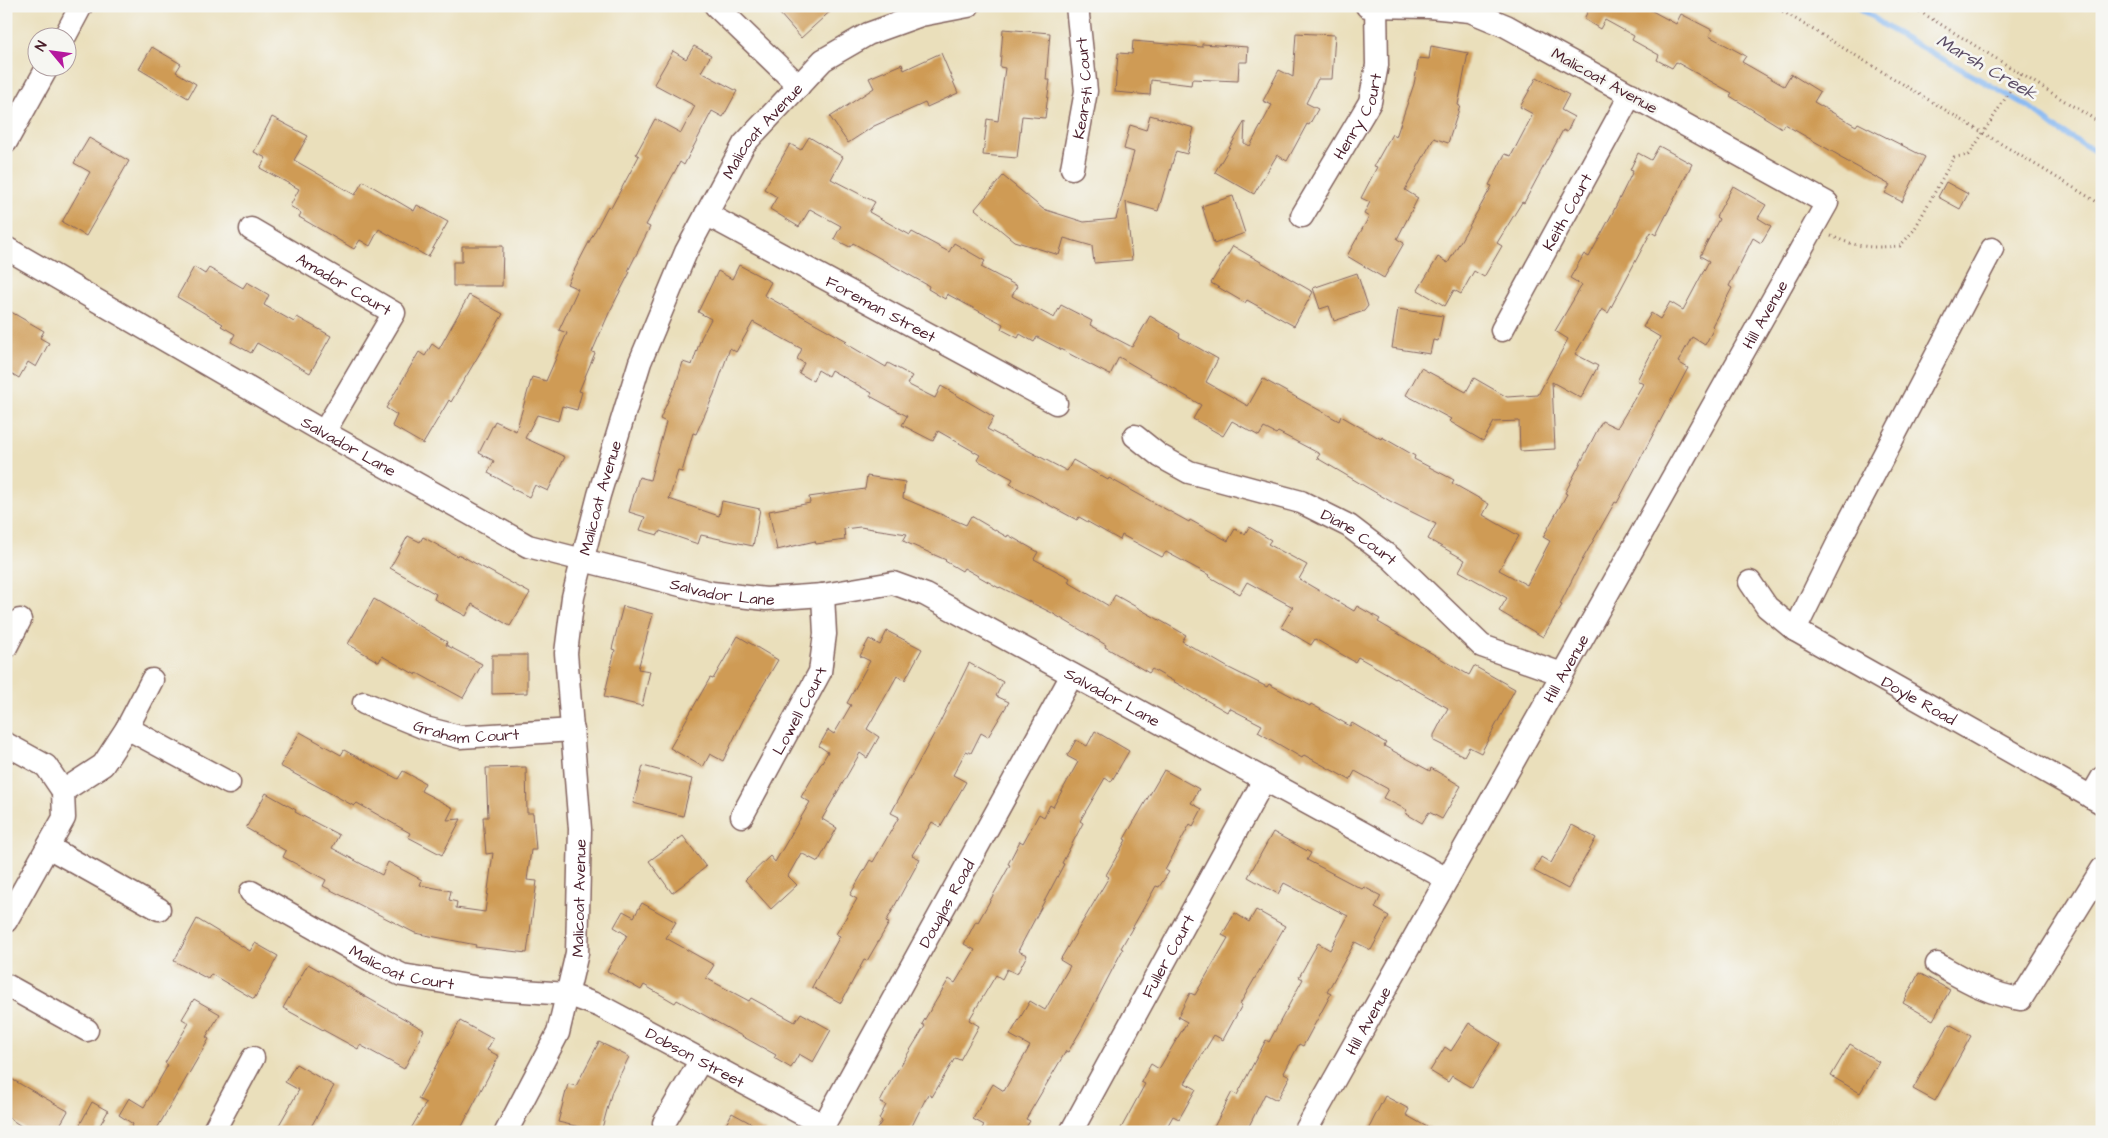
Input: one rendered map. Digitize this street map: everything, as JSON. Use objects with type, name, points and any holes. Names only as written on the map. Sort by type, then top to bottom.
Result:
[{"type":"street","points":[[69,28],[81,6]]},
{"type":"street","points":[[716,6],[799,86]]},
{"type":"street","name":"Malicoat Avenue","points":[[506,1132],[558,1033],[577,953],[580,829],[566,653],[574,597],[599,494],[640,362],[686,252],[744,144],[823,60],[868,34],[921,15],[968,6]]},
{"type":"street","name":"Kearsti Court","points":[[1072,168],[1086,91],[1077,6]]},
{"type":"street","name":"Malicoat Avenue","points":[[1367,6],[1430,7],[1470,11],[1506,26],[1827,203]]},
{"type":"street","name":"Henry Court","points":[[1302,216],[1370,102],[1378,65],[1376,6]]},
{"type":"street","points":[[6,142],[41,78]]},
{"type":"street","name":"Keith Court","points":[[1502,330],[1631,94]]},
{"type":"street","name":"Hill Avenue","points":[[1305,1132],[1827,203]]},
{"type":"street","name":"Foreman Street","points":[[706,214],[1056,403]]},
{"type":"street","name":"Amador Court","points":[[251,229],[394,314],[324,432]]},
{"type":"street","name":"Salvador Lane","points":[[6,248],[324,432],[528,546],[712,593],[766,599],[823,595],[893,583],[926,595],[1447,880]]},
{"type":"street","points":[[1795,630],[1840,539],[1992,250]]},
{"type":"street","name":"Diane Court","points":[[1135,436],[1160,456],[1189,472],[1302,502],[1350,526],[1391,558],[1482,646],[1562,674]]},
{"type":"street","name":"Doyle Road","points":[[1750,582],[1767,608],[1795,630],[2096,800]]},
{"type":"street","name":"Lowell Court","points":[[742,816],[820,672],[826,634],[823,595]]},
{"type":"street","points":[[6,647],[20,620]]},
{"type":"street","name":"Douglas Road","points":[[822,1128],[1072,675]]},
{"type":"street","points":[[63,791],[103,765],[127,728],[152,680]]},
{"type":"street","name":"Graham Court","points":[[364,703],[425,728],[460,737],[573,730]]},
{"type":"street","points":[[127,728],[229,783]]},
{"type":"street","points":[[6,744],[46,766],[63,791],[64,818],[6,921]]},
{"type":"street","points":[[2096,800],[2102,778]]},
{"type":"street","name":"Fuller Court","points":[[1071,1132],[1264,780]]},
{"type":"street","points":[[48,847],[159,909]]},
{"type":"street","points":[[1937,964],[1983,988],[2006,997],[2020,999],[2102,869]]},
{"type":"street","name":"Malicoat Court","points":[[251,892],[371,960],[402,975],[480,988],[567,994]]},
{"type":"street","points":[[6,985],[87,1030]]},
{"type":"street","name":"Dobson Street","points":[[567,994],[600,1006],[822,1128]]},
{"type":"street","points":[[213,1132],[253,1058]]},
{"type":"street","points":[[664,1123],[701,1060]]},
{"type":"path","points":[[1774,6],[2102,205]]},
{"type":"path","points":[[1911,6],[2102,124]]},
{"type":"path","points":[[1812,228],[1854,246],[1877,248],[1900,246],[1914,230],[1954,157],[1969,155],[2021,74]]},
{"type":"building","points":[[773,6],[836,6],[801,38]]},
{"type":"building","points":[[1578,6],[1643,6],[1676,24],[1681,14],[1712,30],[1709,36],[1746,56],[1742,62],[1784,86],[1791,74],[1820,92],[1814,102],[1856,126],[1858,123],[1925,157],[1902,202],[1885,193],[1890,185],[1784,124],[1782,128],[1730,96],[1732,93],[1676,62],[1672,68],[1657,60],[1659,55],[1632,40],[1634,36],[1605,20],[1600,29],[1584,19],[1588,11]]},
{"type":"building","points":[[1003,29],[1050,33],[1046,80],[1050,80],[1045,118],[1022,116],[1017,158],[983,155],[987,119],[998,121],[1005,68],[1000,67]]},
{"type":"building","points":[[1296,33],[1335,35],[1332,79],[1318,79],[1306,103],[1318,109],[1309,125],[1307,124],[1287,161],[1277,155],[1254,194],[1215,172],[1245,121],[1244,143],[1250,146],[1272,105],[1263,101],[1279,70],[1293,77]]},
{"type":"building","points":[[1133,41],[1202,47],[1202,44],[1248,47],[1247,62],[1239,62],[1238,81],[1192,79],[1191,85],[1151,80],[1150,95],[1115,92],[1118,53],[1132,54]]},
{"type":"building","points":[[694,46],[711,55],[701,72],[737,91],[723,117],[712,111],[684,165],[680,162],[646,225],[650,227],[592,352],[595,353],[579,391],[582,392],[577,410],[562,406],[558,421],[537,415],[525,438],[565,457],[548,491],[535,485],[529,497],[488,473],[494,461],[479,453],[495,421],[516,431],[532,377],[546,381],[567,333],[559,330],[578,289],[567,284],[608,206],[611,208],[639,156],[636,154],[655,119],[681,133],[695,106],[654,84],[673,51],[686,59]]},
{"type":"building","points":[[1431,46],[1468,53],[1458,105],[1460,106],[1448,143],[1434,138],[1405,190],[1418,198],[1397,239],[1404,243],[1384,278],[1347,256],[1369,217],[1364,214],[1370,202],[1361,198],[1377,167],[1374,166],[1392,134],[1396,137],[1414,84],[1419,58],[1429,59]]},
{"type":"building","points":[[152,47],[181,64],[176,72],[196,84],[188,98],[139,69]]},
{"type":"building","points":[[941,53],[958,93],[927,107],[925,103],[874,126],[848,143],[830,117],[874,88],[869,78],[902,64],[904,70]]},
{"type":"building","points":[[1537,77],[1569,95],[1561,110],[1574,117],[1567,132],[1563,130],[1524,203],[1522,202],[1497,243],[1502,246],[1484,277],[1474,271],[1461,294],[1454,290],[1445,306],[1418,290],[1438,257],[1448,263],[1492,186],[1489,185],[1505,154],[1511,156],[1533,114],[1520,107]]},
{"type":"building","points":[[1150,115],[1194,128],[1187,154],[1176,151],[1158,211],[1126,202],[1132,260],[1094,263],[1092,246],[1064,238],[1059,255],[1014,241],[975,209],[1003,176],[1043,209],[1084,222],[1116,219],[1134,152],[1124,149],[1130,125],[1146,130]]},
{"type":"building","points":[[272,117],[308,136],[294,160],[355,195],[363,181],[414,211],[417,205],[448,222],[428,257],[379,229],[370,246],[360,240],[354,249],[299,217],[301,213],[290,206],[299,189],[260,168],[266,158],[254,152]]},
{"type":"building","points":[[809,137],[843,157],[831,179],[875,202],[869,212],[910,235],[912,232],[949,252],[954,243],[985,261],[981,267],[1017,286],[1012,296],[1054,318],[1061,305],[1092,321],[1090,325],[1132,347],[1150,316],[1180,334],[1179,337],[1218,359],[1206,382],[1248,406],[1263,379],[1339,421],[1341,416],[1381,439],[1382,437],[1415,456],[1414,459],[1454,480],[1452,483],[1489,504],[1483,515],[1519,536],[1499,570],[1527,585],[1550,541],[1543,537],[1567,494],[1565,493],[1602,421],[1617,428],[1643,384],[1637,380],[1660,337],[1643,327],[1651,313],[1660,319],[1670,302],[1683,310],[1709,261],[1700,256],[1719,219],[1716,217],[1733,186],[1766,205],[1758,218],[1771,226],[1761,243],[1753,238],[1729,286],[1732,288],[1712,326],[1714,328],[1705,345],[1692,337],[1678,362],[1688,368],[1617,503],[1615,502],[1580,564],[1560,604],[1562,605],[1543,637],[1499,611],[1507,598],[1459,571],[1465,560],[1428,539],[1436,524],[1390,501],[1317,458],[1320,454],[1278,432],[1276,434],[1264,428],[1259,436],[1232,421],[1223,436],[1193,419],[1201,405],[1119,357],[1110,375],[1037,337],[1034,342],[1020,334],[1018,338],[1001,329],[1003,324],[947,294],[945,299],[928,289],[929,286],[853,243],[850,247],[834,239],[841,226],[810,209],[799,227],[770,209],[777,197],[764,189],[790,144],[801,150]]},
{"type":"building","points":[[89,138],[129,161],[86,236],[62,222],[90,172],[74,163]]},
{"type":"building","points":[[1659,146],[1692,164],[1656,235],[1651,232],[1608,313],[1602,309],[1575,354],[1598,366],[1581,398],[1552,382],[1555,449],[1520,451],[1519,421],[1494,422],[1483,441],[1449,421],[1451,419],[1406,395],[1421,368],[1466,392],[1474,378],[1507,397],[1538,395],[1568,339],[1555,331],[1582,285],[1570,278],[1584,254],[1589,257],[1633,171],[1630,170],[1638,153],[1651,160]]},
{"type":"building","points":[[1946,182],[1968,194],[1960,209],[1938,197]]},
{"type":"building","points":[[1233,196],[1245,233],[1214,244],[1202,206]]},
{"type":"building","points":[[462,246],[503,246],[502,286],[453,286],[453,262],[462,262]]},
{"type":"building","points":[[1233,246],[1313,292],[1294,326],[1247,300],[1245,303],[1211,283]]},
{"type":"building","points":[[739,265],[771,282],[764,295],[847,341],[845,343],[886,367],[888,363],[912,376],[907,384],[935,398],[941,386],[994,417],[987,429],[1067,471],[1073,460],[1108,480],[1109,478],[1228,541],[1235,529],[1245,534],[1249,527],[1271,540],[1268,544],[1307,565],[1299,579],[1354,611],[1357,606],[1380,619],[1378,622],[1469,675],[1474,666],[1515,689],[1481,753],[1469,747],[1464,756],[1434,741],[1434,735],[1448,708],[1358,657],[1355,662],[1315,639],[1311,645],[1281,627],[1293,607],[1247,582],[1240,594],[1166,552],[1162,557],[1122,535],[1120,540],[1079,517],[1077,520],[1010,484],[1013,479],[977,460],[980,455],[938,431],[933,441],[902,425],[907,416],[870,396],[872,393],[831,370],[828,376],[818,370],[813,381],[799,373],[804,363],[797,359],[802,349],[753,322],[736,352],[730,348],[714,394],[696,434],[693,433],[682,472],[678,471],[669,499],[719,516],[722,501],[760,509],[753,546],[701,535],[698,544],[660,531],[658,535],[640,530],[645,517],[629,512],[639,477],[650,480],[666,422],[660,419],[675,387],[683,362],[692,365],[701,338],[711,319],[698,312],[718,271],[732,279]]},
{"type":"building","points":[[194,267],[205,274],[209,268],[243,288],[247,282],[269,295],[264,305],[294,322],[297,317],[331,336],[310,373],[257,343],[251,353],[231,342],[235,334],[221,326],[223,324],[177,297]]},
{"type":"building","points":[[1357,273],[1368,306],[1364,311],[1334,321],[1329,306],[1320,309],[1313,288]]},
{"type":"building","points":[[469,295],[503,314],[451,402],[449,400],[423,444],[392,426],[397,415],[386,408],[419,352],[425,356],[432,344],[439,349]]},
{"type":"building","points":[[6,309],[44,331],[40,338],[49,343],[36,367],[28,362],[19,378],[6,370]]},
{"type":"building","points":[[1398,309],[1443,316],[1438,341],[1433,340],[1430,354],[1392,348]]},
{"type":"building","points":[[867,476],[905,482],[903,498],[966,525],[971,516],[1007,537],[1008,535],[1038,552],[1034,559],[1070,578],[1068,582],[1109,606],[1115,595],[1186,635],[1182,641],[1227,667],[1267,687],[1269,684],[1310,706],[1311,704],[1350,726],[1352,723],[1386,743],[1384,746],[1430,771],[1431,768],[1461,786],[1442,819],[1429,812],[1422,823],[1405,813],[1407,810],[1383,798],[1388,789],[1355,771],[1350,780],[1304,755],[1302,758],[1258,732],[1262,725],[1229,708],[1227,712],[1152,669],[1149,673],[1052,613],[999,588],[964,568],[962,571],[946,560],[903,541],[907,534],[860,527],[844,529],[845,540],[816,544],[815,541],[777,550],[769,511],[810,503],[809,497],[865,489]]},
{"type":"building","points":[[408,536],[420,542],[423,537],[530,593],[510,626],[472,604],[466,616],[434,599],[436,594],[390,568]]},
{"type":"building","points":[[374,599],[447,642],[446,645],[482,664],[463,698],[382,656],[379,662],[348,644]]},
{"type":"building","points":[[623,606],[653,614],[638,669],[650,671],[642,706],[604,697],[615,650],[612,649]]},
{"type":"building","points":[[887,631],[922,649],[905,680],[897,676],[867,729],[879,737],[867,758],[860,753],[822,819],[837,828],[818,862],[801,853],[788,876],[797,885],[771,909],[745,880],[770,856],[775,862],[810,802],[801,797],[828,752],[819,746],[828,730],[834,734],[851,705],[847,703],[870,661],[860,656],[869,639],[880,645]]},
{"type":"building","points":[[738,636],[778,660],[746,714],[723,761],[710,754],[703,767],[670,748],[710,678],[713,679]]},
{"type":"building","points":[[492,655],[527,655],[527,693],[492,694]]},
{"type":"building","points":[[969,663],[1003,682],[996,696],[1009,702],[988,737],[981,733],[971,753],[966,751],[953,775],[966,782],[940,827],[932,822],[912,855],[920,859],[886,922],[889,923],[867,961],[864,960],[841,1003],[812,987],[840,936],[836,934],[857,899],[850,895],[870,860],[873,862],[899,817],[891,813],[934,734]]},
{"type":"building","points":[[1095,731],[1129,751],[1111,782],[1105,778],[1080,821],[1083,823],[1062,863],[1064,864],[1018,951],[1027,955],[1017,974],[1007,969],[1002,979],[996,975],[969,1020],[979,1026],[960,1060],[955,1058],[932,1097],[928,1094],[909,1132],[875,1132],[882,1121],[879,1119],[886,1105],[880,1102],[925,1026],[922,1024],[949,979],[955,983],[975,950],[964,944],[976,921],[978,922],[1010,865],[1008,864],[1020,841],[1023,843],[1039,814],[1044,817],[1050,805],[1053,807],[1078,762],[1067,756],[1076,740],[1087,746]]},
{"type":"building","points":[[300,732],[341,755],[344,750],[398,779],[403,771],[425,783],[421,791],[453,808],[447,820],[461,819],[442,855],[408,837],[410,833],[357,803],[354,806],[280,766]]},
{"type":"building","points":[[643,766],[692,779],[683,816],[633,803]]},
{"type":"building","points":[[526,767],[527,813],[533,813],[536,850],[531,850],[527,880],[537,881],[527,953],[475,947],[476,945],[415,933],[323,886],[326,880],[283,857],[286,851],[246,828],[266,793],[296,810],[295,812],[339,835],[332,848],[382,875],[388,862],[422,880],[420,885],[451,891],[449,900],[457,902],[456,908],[485,912],[493,853],[486,854],[483,817],[488,817],[486,768]]},
{"type":"building","points":[[1164,770],[1199,789],[1191,803],[1202,809],[1193,826],[1190,824],[1165,870],[1169,872],[1159,887],[1156,886],[1121,948],[1123,949],[1081,1030],[1068,1052],[1066,1051],[1026,1119],[1030,1121],[1023,1132],[980,1132],[984,1125],[973,1119],[993,1084],[1004,1091],[1030,1046],[1010,1035],[1030,1001],[1045,1010],[1070,966],[1060,960],[1109,877],[1106,875],[1126,840],[1124,839]]},
{"type":"building","points":[[1572,825],[1596,838],[1568,889],[1534,871],[1541,857],[1551,863]]},
{"type":"building","points":[[1273,832],[1311,853],[1307,860],[1362,889],[1364,887],[1381,896],[1375,908],[1389,916],[1371,950],[1355,942],[1327,992],[1331,994],[1303,1046],[1299,1044],[1284,1073],[1290,1076],[1277,1100],[1265,1094],[1246,1132],[1222,1132],[1214,1127],[1232,1092],[1237,1095],[1266,1040],[1269,1042],[1303,979],[1299,977],[1318,943],[1330,950],[1348,916],[1284,883],[1278,894],[1248,877]]},
{"type":"building","points":[[683,836],[706,867],[672,893],[649,861]]},
{"type":"building","points":[[642,903],[676,922],[666,938],[714,965],[706,978],[749,1001],[751,998],[795,1022],[801,1013],[831,1030],[813,1062],[799,1054],[791,1068],[774,1058],[776,1055],[677,1000],[675,1003],[644,985],[641,990],[607,971],[627,935],[614,927],[623,911],[634,917]]},
{"type":"building","points":[[1256,910],[1285,926],[1240,1004],[1242,1005],[1223,1040],[1214,1035],[1185,1083],[1196,1089],[1179,1119],[1173,1116],[1164,1132],[1119,1132],[1145,1084],[1141,1082],[1151,1064],[1159,1069],[1187,1022],[1178,1017],[1190,993],[1195,995],[1228,938],[1222,935],[1235,913],[1249,922]]},
{"type":"building","points":[[197,919],[250,951],[255,943],[278,956],[254,999],[211,974],[208,979],[174,961]]},
{"type":"building","points":[[308,964],[424,1030],[404,1069],[360,1045],[358,1049],[283,1008]]},
{"type":"building","points":[[1919,973],[1950,990],[1933,1020],[1903,1003]]},
{"type":"building","points":[[194,999],[220,1014],[206,1037],[209,1039],[155,1132],[129,1132],[133,1124],[119,1115],[129,1098],[144,1107],[168,1065],[165,1063],[189,1023],[182,1019]]},
{"type":"building","points":[[460,1021],[493,1039],[487,1050],[499,1056],[459,1132],[409,1132],[426,1103],[418,1099]]},
{"type":"building","points":[[1469,1023],[1500,1043],[1472,1088],[1452,1076],[1448,1082],[1430,1071],[1445,1047],[1451,1051]]},
{"type":"building","points":[[1949,1024],[1971,1036],[1935,1101],[1913,1089]]},
{"type":"building","points":[[599,1042],[629,1057],[612,1091],[601,1132],[558,1122],[568,1084],[576,1086]]},
{"type":"building","points":[[1850,1044],[1879,1062],[1860,1093],[1831,1076]]},
{"type":"building","points":[[296,1064],[334,1086],[308,1132],[275,1132],[299,1090],[285,1082]]},
{"type":"building","points":[[6,1076],[68,1111],[56,1132],[30,1132],[6,1116]]},
{"type":"building","points":[[1385,1096],[1409,1109],[1406,1115],[1436,1132],[1367,1132]]},
{"type":"building","points":[[92,1102],[108,1111],[96,1132],[76,1132]]},
{"type":"building","points":[[732,1113],[767,1132],[722,1132]]},
{"type":"waterway","name":"Marsh Creek","points":[[1857,6],[1891,30],[2029,107],[2058,130],[2102,155]]}]
